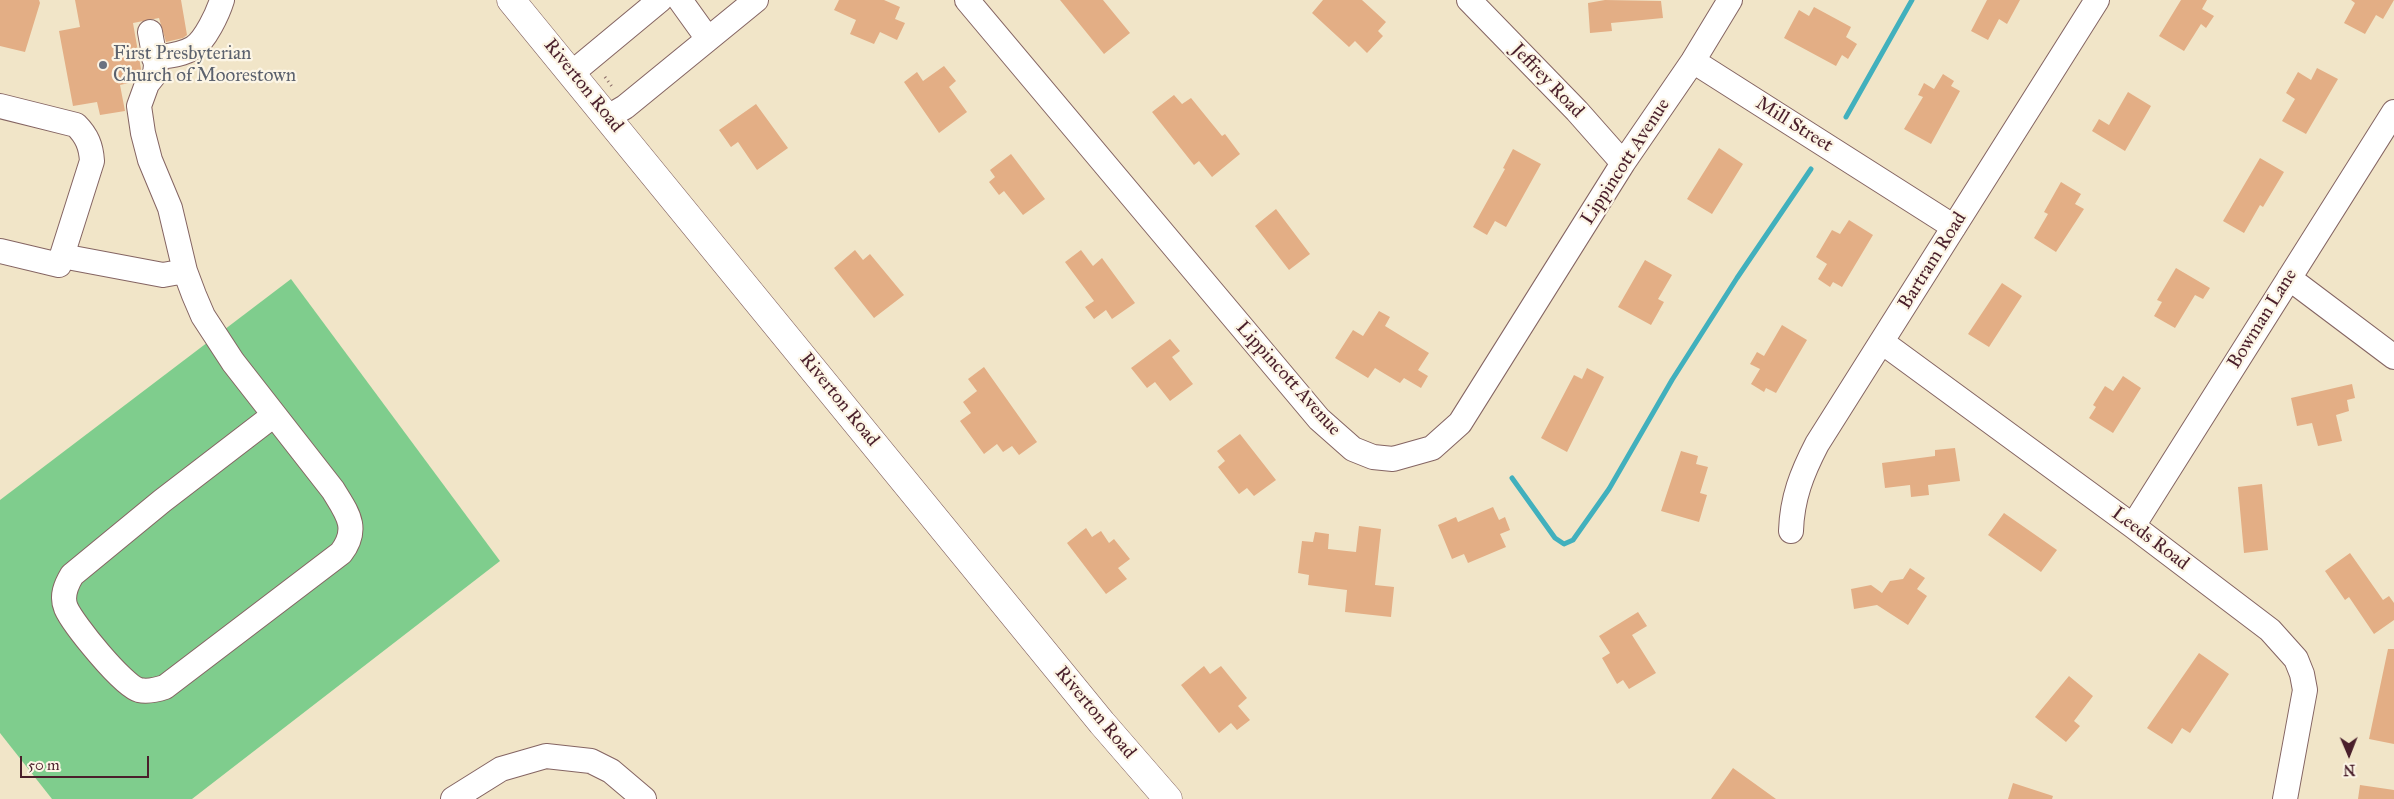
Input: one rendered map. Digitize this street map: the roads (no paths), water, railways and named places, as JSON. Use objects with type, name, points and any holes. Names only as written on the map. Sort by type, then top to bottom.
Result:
[{"type":"main road","name":"Riverton Road","points":[[511,0],[1102,723],[1168,799]]},
{"type":"street","points":[[154,58],[180,54],[195,48],[208,29],[222,0]]},
{"type":"street","points":[[572,73],[660,0]]},
{"type":"street","points":[[680,0],[708,39]]},
{"type":"street","points":[[608,117],[625,107],[756,0]]},
{"type":"street","name":"Lippincott Avenue","points":[[967,0],[1319,419],[1353,450],[1373,457],[1393,459],[1432,448],[1460,423],[1623,163],[1693,61]]},
{"type":"street","name":"Jeffrey Road","points":[[1469,0],[1577,111],[1623,163]]},
{"type":"street","points":[[1693,61],[1730,0]]},
{"type":"street","name":"Bartram Road","points":[[1792,531],[1793,500],[1807,464],[2097,0]]},
{"type":"street","points":[[150,32],[155,74],[146,84],[139,106],[143,132],[150,160],[170,208],[185,271],[203,316],[233,362],[333,490],[346,511],[351,528],[350,541],[341,553],[165,687],[152,691],[138,690],[126,683],[78,627],[66,607],[64,590],[72,575],[274,415]]},
{"type":"street","name":"Mill Street","points":[[1693,61],[1954,227]]},
{"type":"street","points":[[0,106],[76,125],[84,134],[91,150],[92,161],[59,265],[0,251]]},
{"type":"street","name":"Bowman Lane","points":[[2133,526],[2394,112]]},
{"type":"street","points":[[62,256],[163,276],[185,271]]},
{"type":"street","points":[[2289,278],[2394,357]]},
{"type":"street","name":"Leeds Road","points":[[1882,342],[2133,526],[2270,630],[2296,659],[2302,674],[2305,690],[2285,799]]},
{"type":"street","points":[[453,799],[501,769],[546,756],[591,761],[611,771],[644,799]]},
{"type":"waterway","points":[[1846,117],[1912,0]]},
{"type":"waterway","points":[[1512,478],[1555,538],[1564,544],[1573,540],[1609,489],[1672,380],[1737,278],[1811,169]]},
{"type":"place","name":"First Presbyterian Church of Moorestown","points":[[103,65]]}]
